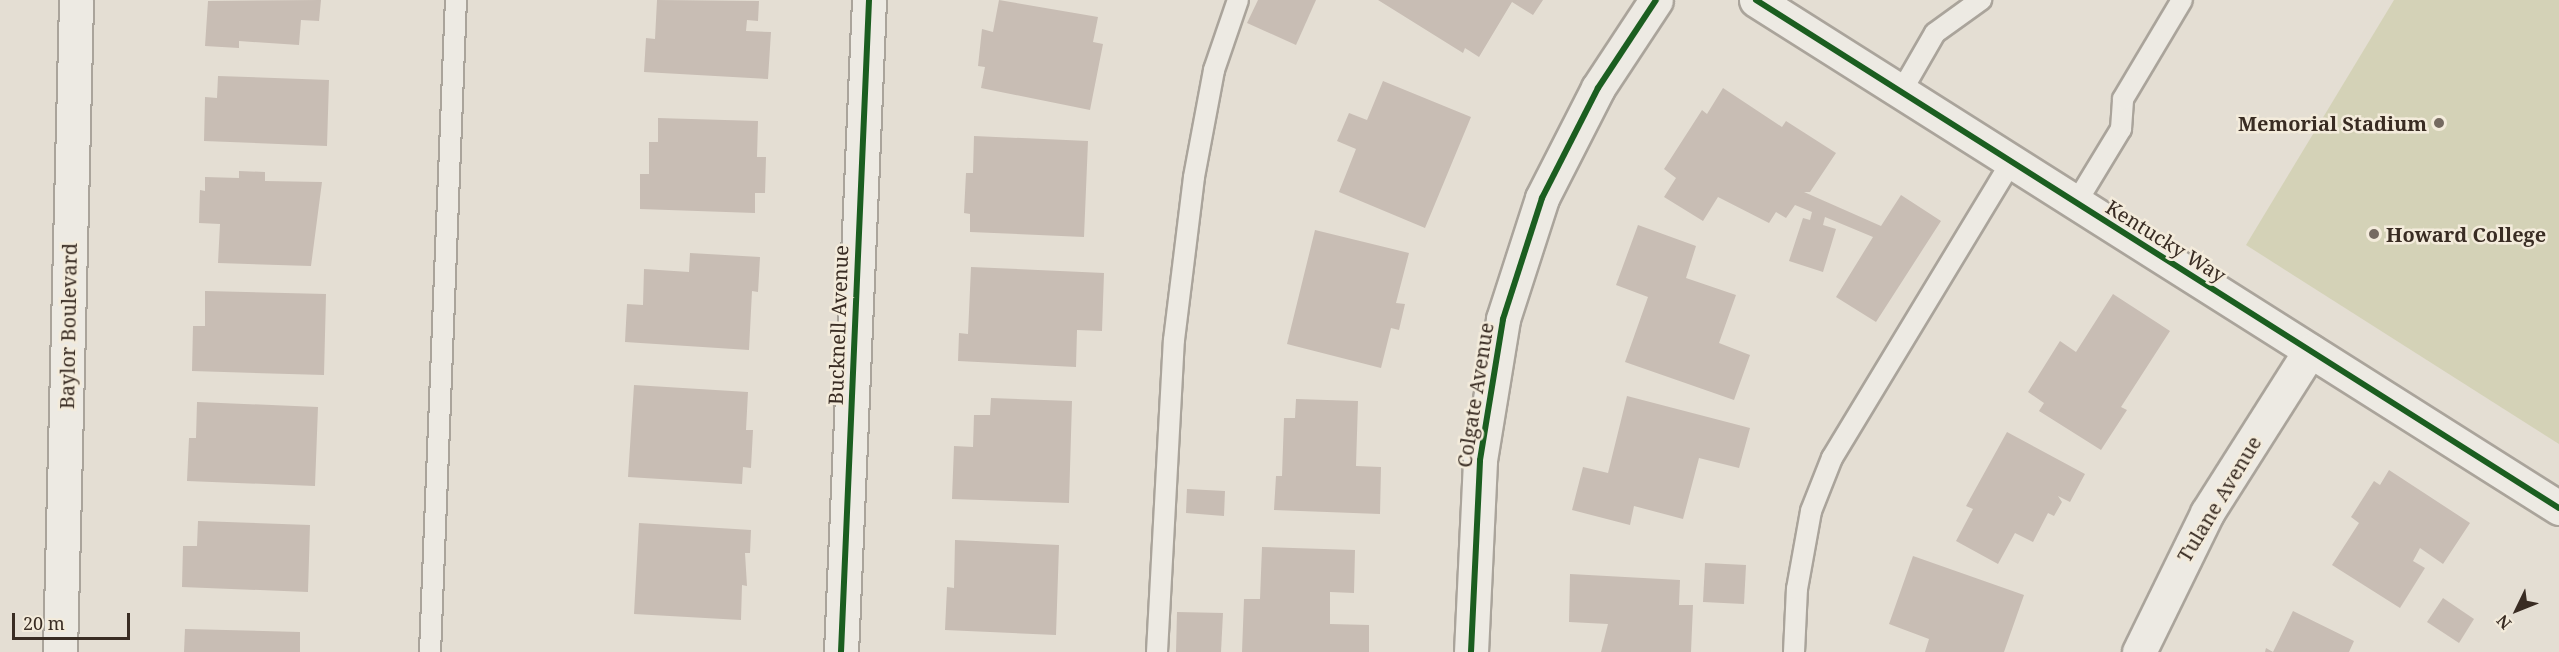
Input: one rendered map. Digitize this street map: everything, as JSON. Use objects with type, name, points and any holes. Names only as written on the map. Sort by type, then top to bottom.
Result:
[{"type":"street","name":"Baylor Boulevard","points":[[60,652],[76,0]]},
{"type":"street","name":"Bucknell Avenue","points":[[841,652],[869,0]]},
{"type":"street","name":"Colgate Avenue","points":[[1471,652],[1480,460],[1503,319],[1542,198],[1598,88],[1656,0]]},
{"type":"street","name":"Kentucky Way","points":[[1756,0],[2559,508]]},
{"type":"street","name":"Tulane Avenue","points":[[2139,652],[2206,513],[2310,351]]},
{"type":"lane","points":[[430,652],[456,0]]},
{"type":"lane","points":[[1157,652],[1174,340],[1194,177],[1214,70],[1238,0]]},
{"type":"lane","points":[[1901,92],[1935,33],[1981,0]]},
{"type":"lane","points":[[2076,203],[2121,129],[2123,99],[2182,0]]},
{"type":"lane","points":[[1794,652],[1797,589],[1811,511],[1832,458],[2011,162]]},
{"type":"shaded area","name":"Memorial Stadium","points":[[2394,0],[2559,0],[2559,444],[2246,245]]},
{"type":"building","points":[[321,0],[319,21],[301,20],[299,45],[239,41],[239,48],[205,46],[208,1]]},
{"type":"building","points":[[657,0],[759,1],[758,21],[747,20],[746,31],[771,32],[768,79],[644,72],[646,38],[655,39]]},
{"type":"building","points":[[999,0],[1098,17],[1093,42],[1103,44],[1090,110],[981,88],[985,67],[978,66],[982,29],[993,32]]},
{"type":"building","points":[[1258,0],[1316,0],[1296,45],[1247,23]]},
{"type":"building","points":[[1378,0],[1543,0],[1533,15],[1512,2],[1479,57],[1465,48],[1463,53]]},
{"type":"building","points":[[218,76],[329,80],[327,146],[204,141],[205,97],[217,98]]},
{"type":"building","points":[[1383,81],[1471,117],[1425,228],[1339,192],[1356,149],[1337,141],[1349,113],[1367,120]]},
{"type":"building","points":[[1723,88],[1782,127],[1786,121],[1836,153],[1810,192],[1804,192],[1881,226],[1901,195],[1941,221],[1876,322],[1836,297],[1873,237],[1825,217],[1823,225],[1836,229],[1823,272],[1789,261],[1803,218],[1810,220],[1812,212],[1795,205],[1786,218],[1776,212],[1769,223],[1718,197],[1703,221],[1664,197],[1676,178],[1664,169],[1702,110],[1707,114]]},
{"type":"building","points":[[658,118],[758,121],[757,157],[766,157],[765,193],[755,193],[755,213],[640,209],[640,174],[649,174],[649,142],[658,142]]},
{"type":"building","points":[[974,136],[1088,141],[1084,237],[970,232],[970,214],[964,213],[966,173],[973,173]]},
{"type":"building","points":[[239,171],[265,172],[265,181],[322,182],[311,266],[218,263],[220,224],[199,223],[200,190],[205,191],[205,177],[239,178]]},
{"type":"building","points":[[1638,225],[1696,246],[1686,278],[1736,295],[1719,343],[1750,355],[1734,400],[1625,362],[1648,297],[1616,285]]},
{"type":"building","points":[[1315,230],[1409,253],[1396,303],[1405,304],[1399,330],[1391,328],[1381,368],[1287,344]]},
{"type":"building","points":[[690,253],[760,257],[758,292],[752,291],[749,350],[625,342],[627,304],[643,305],[644,269],[689,272]]},
{"type":"building","points":[[971,267],[1104,273],[1102,331],[1077,330],[1076,367],[958,361],[959,333],[968,334]]},
{"type":"building","points":[[205,291],[326,294],[324,375],[192,371],[193,326],[205,326]]},
{"type":"building","points":[[2113,294],[2170,331],[2121,407],[2127,410],[2101,450],[2039,411],[2044,403],[2028,392],[2060,341],[2076,352]]},
{"type":"building","points":[[634,385],[748,392],[746,430],[753,430],[751,468],[743,467],[742,484],[628,477]]},
{"type":"building","points":[[1627,396],[1750,428],[1739,468],[1699,458],[1683,519],[1634,506],[1630,525],[1572,510],[1583,467],[1608,473]]},
{"type":"building","points":[[991,398],[1072,401],[1069,503],[952,499],[954,446],[973,447],[974,415],[990,415]]},
{"type":"building","points":[[1296,399],[1358,401],[1356,466],[1381,467],[1380,514],[1274,510],[1276,476],[1282,476],[1284,418],[1295,418]]},
{"type":"building","points":[[197,402],[318,407],[315,486],[187,481],[189,438],[196,438]]},
{"type":"building","points":[[2007,432],[2085,474],[2070,502],[2058,496],[2062,502],[2054,516],[2048,513],[2033,542],[2015,533],[1998,564],[1956,541],[1973,509],[1966,506]]},
{"type":"building","points":[[2389,470],[2470,523],[2443,564],[2420,548],[2413,561],[2425,568],[2400,608],[2332,565],[2359,523],[2351,517],[2374,481],[2380,485]]},
{"type":"building","points":[[1187,489],[1225,491],[1224,516],[1186,513]]},
{"type":"building","points":[[198,521],[310,525],[308,592],[182,587],[183,546],[197,546]]},
{"type":"building","points":[[639,523],[751,530],[750,553],[745,553],[747,586],[742,585],[741,620],[634,614]]},
{"type":"building","points":[[955,540],[1059,545],[1056,635],[945,630],[947,587],[954,588]]},
{"type":"building","points":[[1262,547],[1355,550],[1354,593],[1330,592],[1330,624],[1369,625],[1369,652],[1242,652],[1244,599],[1260,599]]},
{"type":"building","points":[[1913,556],[2024,595],[2004,652],[1925,652],[1929,639],[1889,624]]},
{"type":"building","points":[[1705,563],[1746,565],[1744,604],[1703,602]]},
{"type":"building","points":[[1570,574],[1680,580],[1679,605],[1693,605],[1691,652],[1601,652],[1608,624],[1569,622]]},
{"type":"building","points":[[2443,598],[2474,619],[2459,643],[2427,622]]},
{"type":"building","points":[[2293,611],[2354,641],[2349,652],[2273,652]]},
{"type":"building","points":[[1177,612],[1223,613],[1221,652],[1176,652]]},
{"type":"building","points":[[185,629],[300,632],[300,652],[184,652]]},
{"type":"cycle path","points":[[841,652],[869,0]]},
{"type":"cycle path","points":[[1471,652],[1480,460],[1503,319],[1542,198],[1598,88],[1656,0]]},
{"type":"cycle path","points":[[1756,0],[2559,508]]},
{"type":"place","name":"Memorial Stadium","points":[[2439,123]]},
{"type":"place","name":"Howard College","points":[[2374,234]]}]
